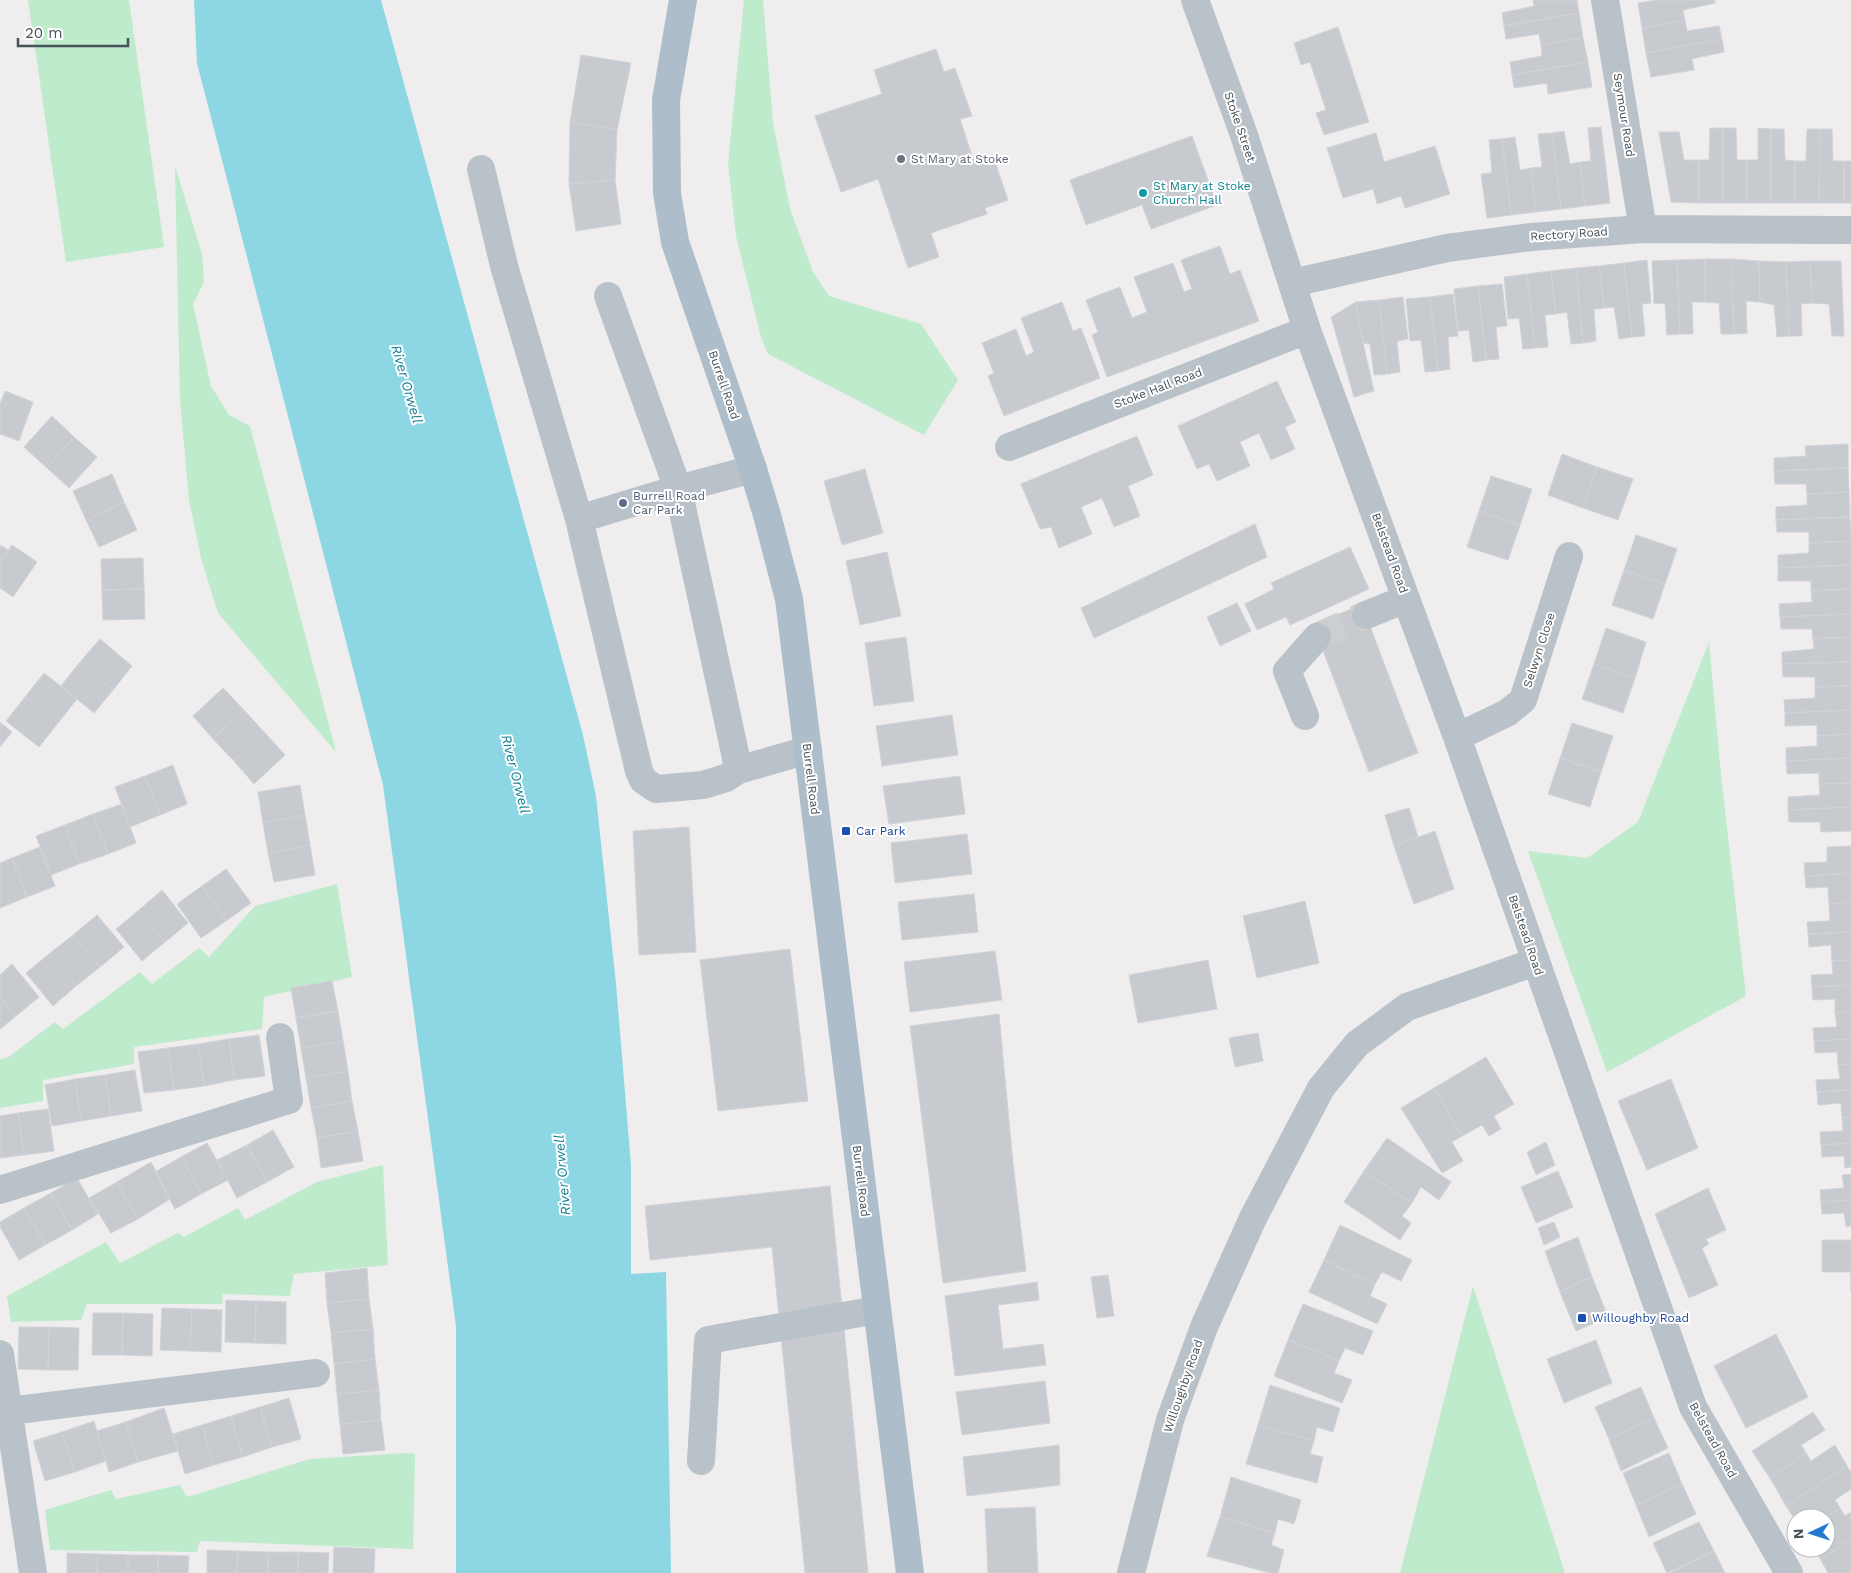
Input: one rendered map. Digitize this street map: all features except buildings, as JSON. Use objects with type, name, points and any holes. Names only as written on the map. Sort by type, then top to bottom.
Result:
[{"type":"main road","name":"Burrell Road","points":[[684,0],[666,100],[667,193],[675,242],[753,469],[789,599],[910,1573]]},
{"type":"street","name":"Stoke Street","points":[[1195,0],[1244,135],[1292,283]]},
{"type":"street","name":"Seymour Road","points":[[1605,0],[1643,229]]},
{"type":"street","points":[[481,169],[504,266],[579,519],[638,771],[644,780],[656,789],[682,788],[702,785],[726,778],[738,770],[808,750]]},
{"type":"street","name":"Rectory Road","points":[[1292,283],[1447,248],[1531,236],[1643,229],[1851,230]]},
{"type":"street","name":"Belstead Road","points":[[1292,283],[1307,330],[1457,737],[1693,1407],[1789,1573]]},
{"type":"street","points":[[608,296],[678,489],[738,770]]},
{"type":"street","name":"Stoke Hall Road","points":[[1010,447],[1307,330]]},
{"type":"street","points":[[579,519],[753,469]]},
{"type":"street","name":"Selwyn Close","points":[[1457,737],[1507,713],[1523,700],[1569,556]]},
{"type":"street","points":[[1366,615],[1406,599]]},
{"type":"street","points":[[1304,716],[1287,671],[1317,637]]},
{"type":"street","name":"Willoughby Road","points":[[1131,1573],[1170,1420],[1204,1327],[1253,1218],[1321,1088],[1357,1044],[1407,1007],[1535,962]]},
{"type":"street","points":[[0,1190],[289,1100],[280,1037]]},
{"type":"street","points":[[701,1461],[708,1340],[877,1310]]},
{"type":"street","points":[[0,1354],[33,1573]]},
{"type":"street","points":[[9,1411],[316,1373]]},
{"type":"green space","points":[[28,0],[129,0],[164,247],[66,262]]},
{"type":"green space","points":[[744,0],[763,0],[773,123],[790,209],[813,272],[829,296],[921,324],[958,380],[924,435],[768,354],[761,337],[736,236],[728,163]]},
{"type":"green space","points":[[175,166],[202,254],[204,282],[193,304],[211,386],[229,415],[250,426],[336,752],[218,613],[201,558],[189,500],[180,400]]},
{"type":"green space","points":[[1709,642],[1721,775],[1746,996],[1607,1072],[1528,851],[1587,858],[1638,822]]},
{"type":"green space","points":[[337,884],[352,977],[264,997],[262,1029],[134,1047],[134,1064],[43,1080],[43,1101],[0,1108],[0,1059],[7,1058],[55,1022],[63,1029],[140,972],[152,984],[199,948],[209,957],[255,906]]},
{"type":"green space","points":[[383,1165],[388,1265],[294,1274],[290,1296],[223,1294],[222,1304],[87,1304],[81,1320],[11,1322],[7,1296],[106,1242],[120,1263],[178,1233],[184,1237],[238,1208],[245,1220],[317,1182]]},
{"type":"green space","points":[[1473,1286],[1565,1573],[1400,1573]]},
{"type":"green space","points":[[415,1454],[413,1549],[200,1541],[197,1552],[50,1550],[45,1510],[111,1490],[116,1499],[180,1485],[187,1497],[310,1459]]},
{"type":"water","name":"River Orwell","points":[[194,0],[381,0],[583,735],[596,796],[616,984],[631,1165],[631,1274],[666,1272],[671,1573],[456,1573],[456,1326],[383,785],[197,63]]},
{"type":"tunnel","points":[[1317,637],[1366,615]]},
{"type":"place","name":"St Mary at Stoke","points":[[901,159]]},
{"type":"place","name":"St Mary at Stoke Church Hall","points":[[1143,193]]},
{"type":"place","name":"Burrell Road Car Park","points":[[623,503]]},
{"type":"place","name":"Car Park","points":[[846,831]]},
{"type":"place","name":"Willoughby Road","points":[[1582,1318]]}]
